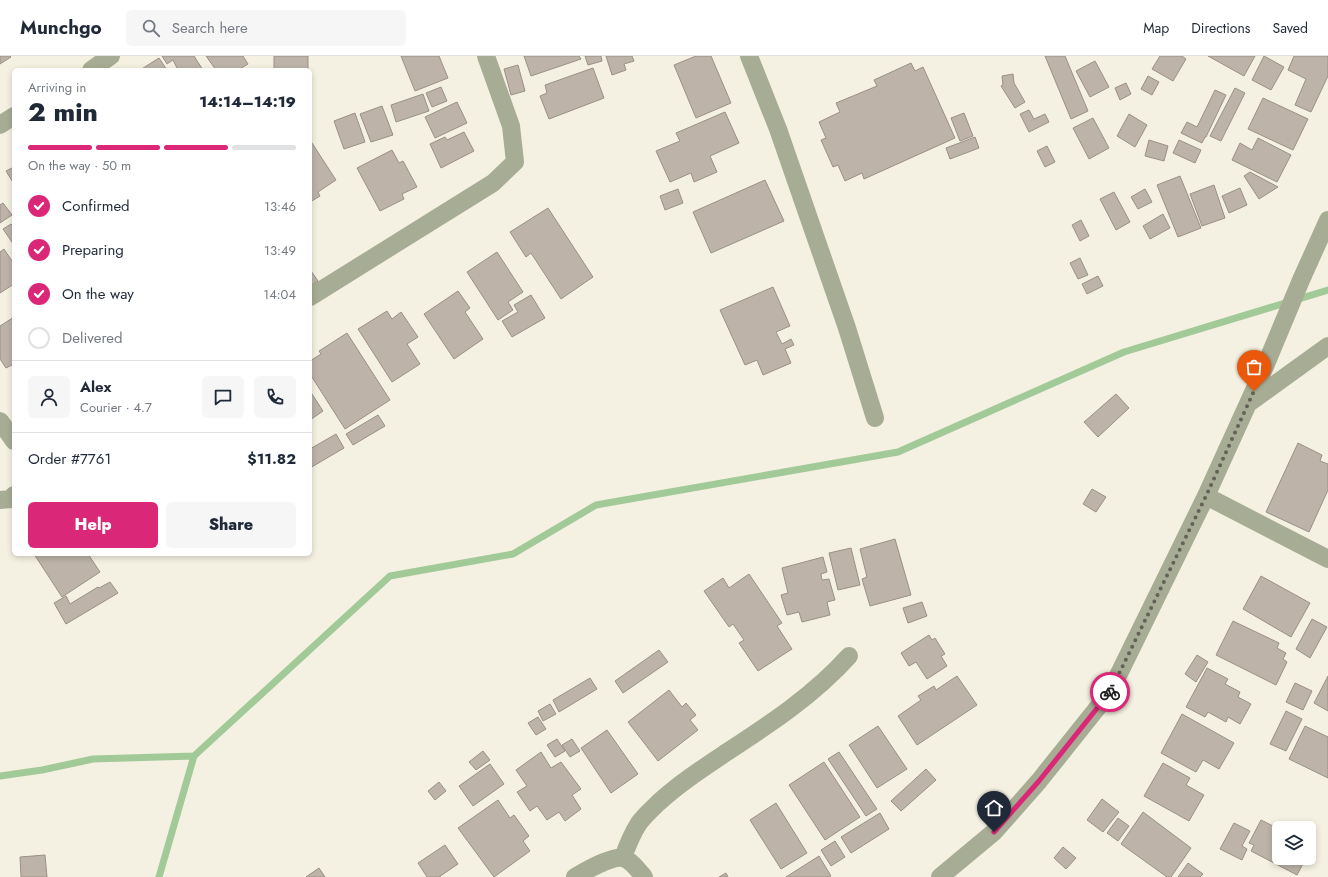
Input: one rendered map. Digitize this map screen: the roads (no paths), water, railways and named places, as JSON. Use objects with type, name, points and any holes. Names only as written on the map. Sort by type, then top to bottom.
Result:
[{"type":"street","points":[[95,68],[111,56]]},
{"type":"street","points":[[312,296],[493,183],[515,162],[511,126],[486,56]]},
{"type":"street","points":[[749,56],[778,128],[847,328],[875,418]]},
{"type":"street","points":[[0,125],[12,117]]},
{"type":"street","points":[[940,877],[958,871],[1039,781],[1110,692],[1206,496],[1266,364],[1328,220]]},
{"type":"street","points":[[1248,404],[1328,346]]},
{"type":"street","points":[[0,421],[12,438]]},
{"type":"street","points":[[1206,496],[1328,559]]},
{"type":"street","points":[[0,500],[12,497]]},
{"type":"street","points":[[623,858],[640,821],[666,796],[691,776],[769,724],[805,697],[837,669],[849,656]]},
{"type":"street","points":[[575,877],[592,868],[618,858],[627,860],[644,877]]},
{"type":"waterway","points":[[159,877],[194,756],[390,576],[513,554],[596,505],[898,452],[1124,352],[1328,290]]},
{"type":"waterway","points":[[0,776],[42,770],[93,759],[194,756]]}]
